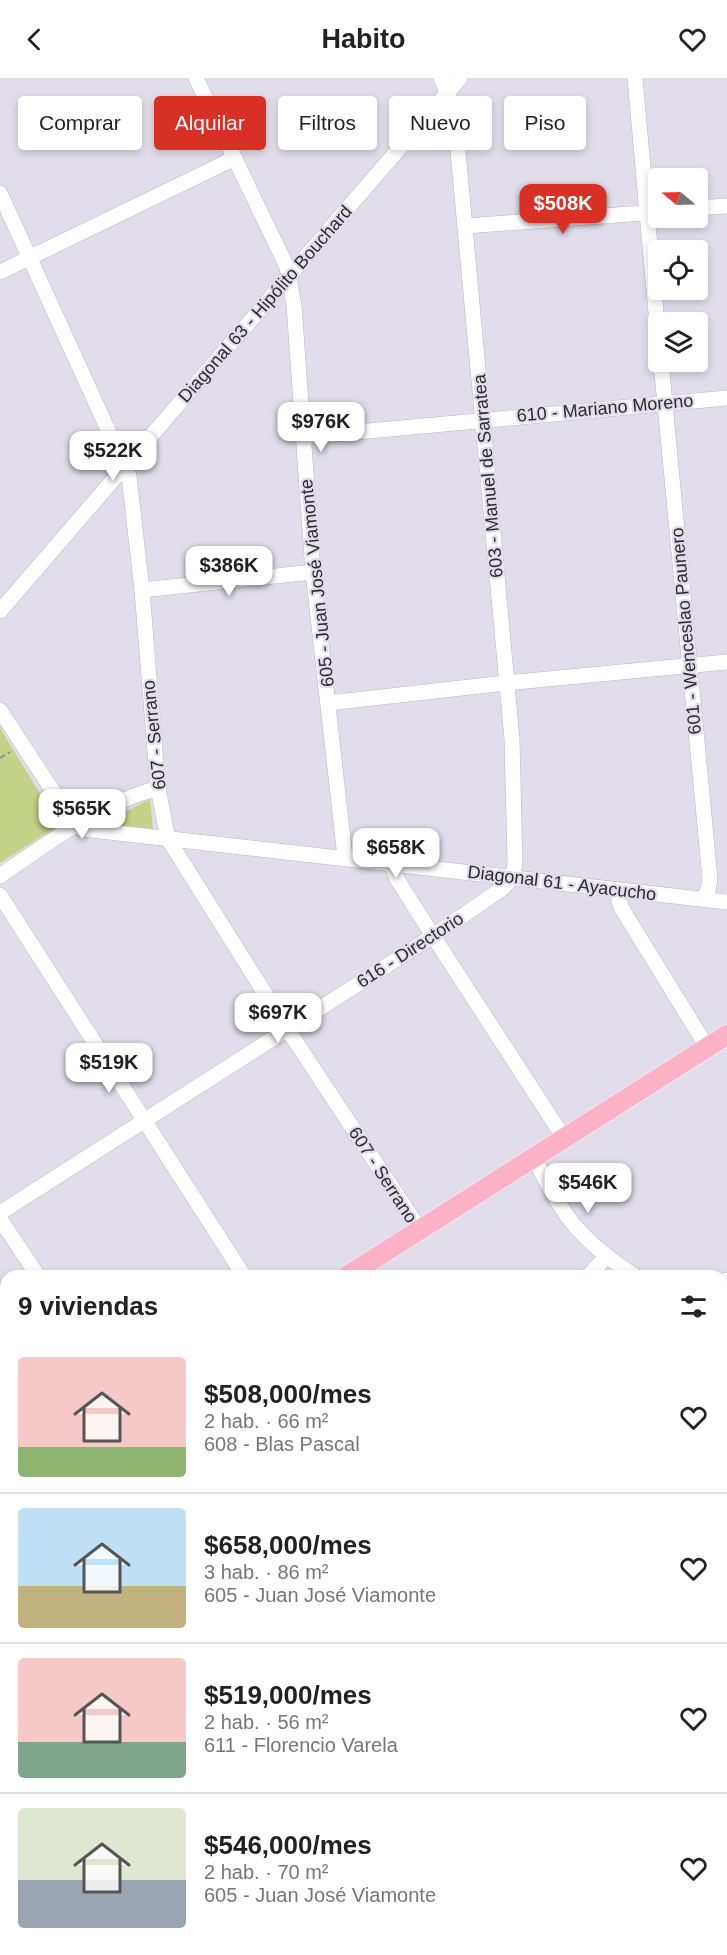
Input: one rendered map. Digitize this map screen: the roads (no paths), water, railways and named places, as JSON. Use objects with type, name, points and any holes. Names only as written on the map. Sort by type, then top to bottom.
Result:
[{"type":"main road","points":[[357,1270],[727,1035]]},
{"type":"street","name":"605 - Juan José Viamonte","points":[[196,78],[287,267],[289,276],[294,305],[313,572],[345,857]]},
{"type":"street","name":"603 - Manuel de Sarratea","points":[[441,78],[452,104],[455,119],[512,739],[515,862],[513,877]]},
{"type":"street","name":"Diagonal 63 - Hipólito Bouchard","points":[[0,611],[460,78]]},
{"type":"street","points":[[635,78],[648,175]]},
{"type":"street","points":[[0,272],[234,158]]},
{"type":"street","name":"607 - Serrano","points":[[0,193],[125,466],[131,489],[142,590],[158,788],[168,839],[288,1030],[420,1230]]},
{"type":"street","points":[[708,207],[727,206]]},
{"type":"street","points":[[465,226],[648,212]]},
{"type":"street","points":[[654,228],[657,312]]},
{"type":"street","name":"601 - Wenceslao Paunero","points":[[662,372],[710,879],[703,899]]},
{"type":"street","name":"610 - Mariano Moreno","points":[[303,437],[727,398]]},
{"type":"street","points":[[142,590],[313,572]]},
{"type":"street","points":[[328,703],[727,662]]},
{"type":"street","points":[[0,710],[75,825]]},
{"type":"street","points":[[0,876],[75,825],[142,793],[158,788]]},
{"type":"street","name":"Diagonal 61 - Ayacucho","points":[[75,825],[83,829],[392,862],[727,902]]},
{"type":"street","points":[[392,862],[397,879],[564,1138]]},
{"type":"street","name":"616 - Directorio","points":[[0,1213],[433,936],[502,888],[513,877]]},
{"type":"street","points":[[618,890],[622,909],[707,1047]]},
{"type":"street","points":[[0,895],[240,1270]]},
{"type":"street","points":[[534,1158],[561,1208],[583,1235],[606,1257],[626,1270]]},
{"type":"street","points":[[0,1219],[34,1270]]},
{"type":"street","points":[[594,1270],[606,1257]]}]
